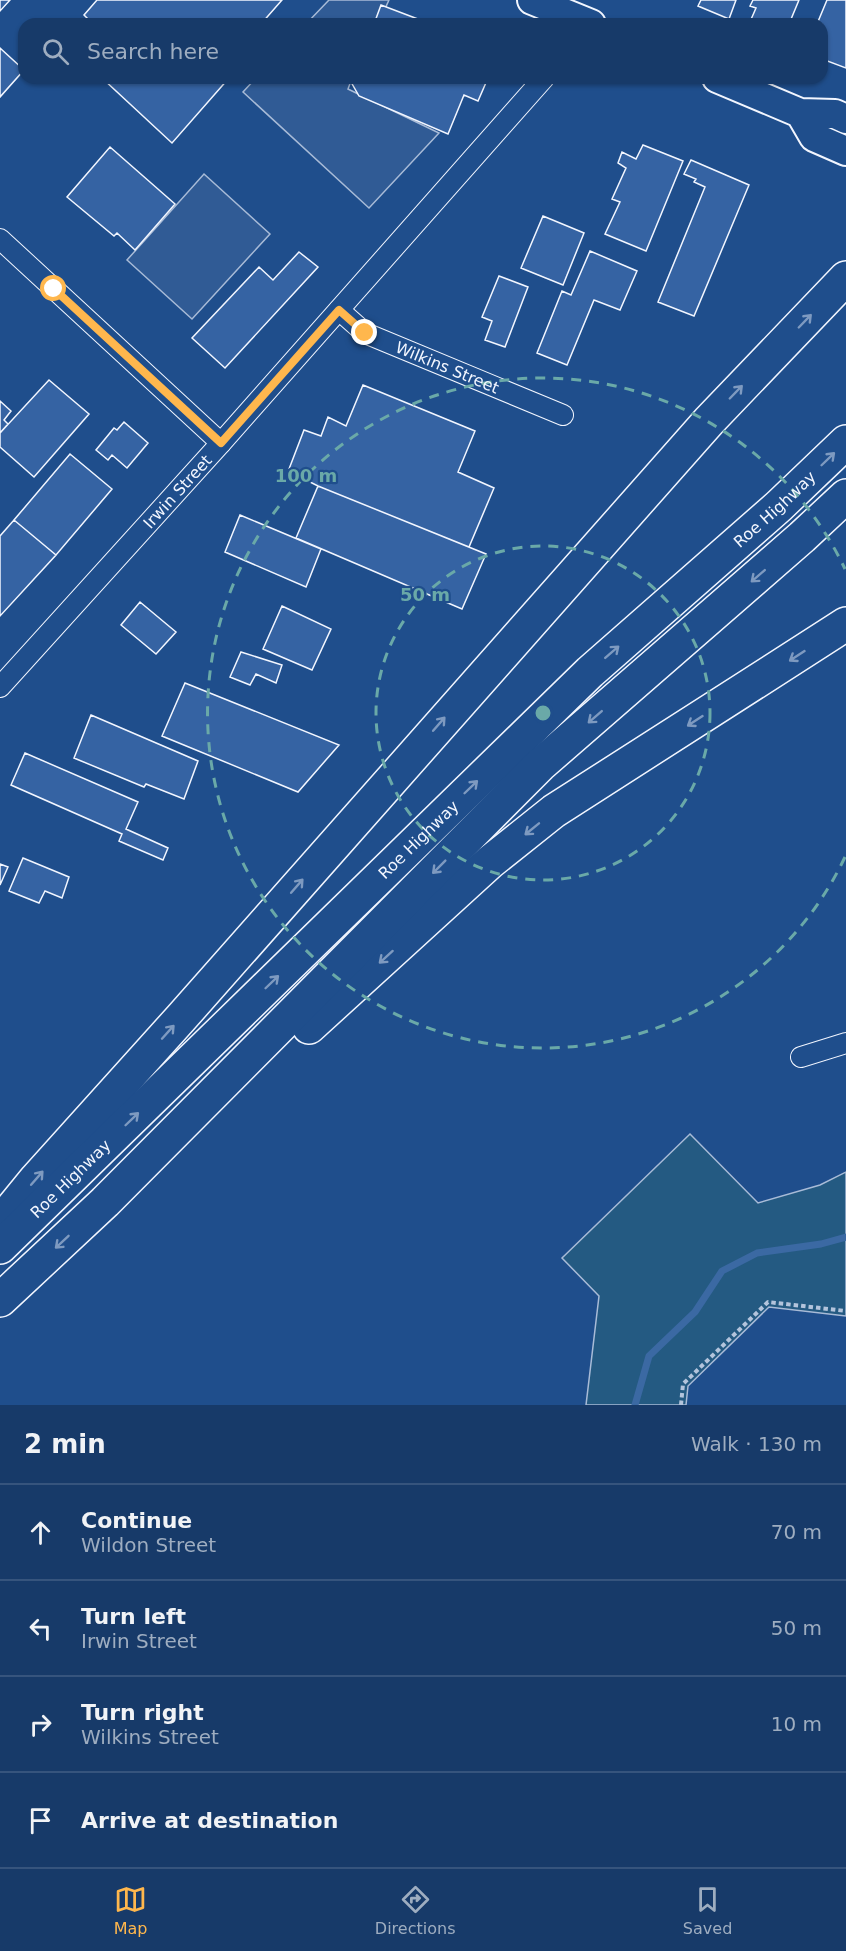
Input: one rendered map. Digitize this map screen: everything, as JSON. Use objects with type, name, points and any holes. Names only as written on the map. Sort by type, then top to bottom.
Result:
[{"type":"highway","points":[[0,1223],[36,1179],[709,421],[846,278]]},
{"type":"highway","name":"Roe Highway","points":[[0,1247],[590,672],[779,506],[846,442]]},
{"type":"highway","name":"Roe Highway","points":[[0,1300],[105,1202],[540,765],[846,496]]},
{"type":"highway","points":[[105,1202],[247,1083],[490,862],[554,811],[846,624]]},
{"type":"main road","points":[[532,0],[576,18]]},
{"type":"main road","points":[[731,84],[800,113],[835,114],[846,119]]},
{"type":"main road","points":[[800,113],[814,137],[846,151]]},
{"type":"street","name":"Irwin Street","points":[[0,687],[221,443],[539,84]]},
{"type":"street","points":[[0,240],[221,443]]},
{"type":"street","name":"Wilkins Street","points":[[339,310],[365,333],[563,415]]},
{"type":"street","points":[[801,1057],[846,1043]]},
{"type":"path","points":[[681,1405],[683,1384],[768,1302],[846,1311]]},
{"type":"shaded area","points":[[329,0],[389,0],[381,18],[312,18]]},
{"type":"shaded area","points":[[250,84],[350,84],[348,89],[439,133],[369,208],[243,92]]},
{"type":"shaded area","points":[[204,174],[270,234],[192,319],[127,260]]},
{"type":"shaded area","points":[[690,1134],[758,1203],[820,1185],[846,1172],[846,1316],[769,1307],[688,1386],[686,1405],[586,1405],[599,1296],[562,1258]]},
{"type":"building","points":[[0,0],[10,0],[0,11]]},
{"type":"building","points":[[97,0],[282,0],[266,18],[87,18],[84,15]]},
{"type":"building","points":[[701,0],[736,0],[729,18],[698,6]]},
{"type":"building","points":[[753,0],[799,0],[792,18],[752,18],[756,8],[750,6]]},
{"type":"building","points":[[827,0],[846,0],[846,68],[828,61],[828,18],[820,18]]},
{"type":"building","points":[[381,5],[415,18],[376,18]]},
{"type":"building","points":[[0,48],[18,64],[18,77],[0,97]]},
{"type":"building","points":[[108,84],[224,84],[172,143]]},
{"type":"building","points":[[352,84],[485,84],[478,101],[464,95],[448,134],[359,96]]},
{"type":"building","points":[[643,145],[683,161],[646,251],[605,234],[620,202],[612,199],[626,168],[618,163],[622,152],[636,159]]},
{"type":"building","points":[[110,147],[175,204],[135,250],[117,233],[114,236],[67,197]]},
{"type":"building","points":[[691,160],[749,185],[694,316],[658,302],[705,187],[694,182],[696,179],[684,174]]},
{"type":"building","points":[[543,216],[584,233],[563,285],[521,268]]},
{"type":"building","points":[[590,251],[637,271],[620,310],[594,300],[567,365],[537,353],[562,291],[571,295]]},
{"type":"building","points":[[299,252],[318,267],[225,368],[192,338],[259,267],[273,280]]},
{"type":"building","points":[[499,276],[528,287],[505,347],[485,340],[492,321],[482,317]]},
{"type":"building","points":[[49,380],[89,414],[34,477],[0,447],[0,433]]},
{"type":"building","points":[[363,385],[475,431],[458,472],[494,488],[469,547],[318,486],[300,477],[302,474],[289,469],[304,430],[321,436],[328,417],[346,426]]},
{"type":"building","points":[[0,401],[11,411],[4,420],[8,424],[0,433]]},
{"type":"building","points":[[124,422],[148,443],[127,468],[112,455],[108,460],[96,450],[114,428],[117,430]]},
{"type":"building","points":[[70,454],[112,489],[56,555],[14,520]]},
{"type":"building","points":[[318,486],[486,554],[462,609],[296,538]]},
{"type":"building","points":[[240,515],[321,549],[306,587],[225,552]]},
{"type":"building","points":[[14,520],[56,555],[0,616],[0,536]]},
{"type":"building","points":[[140,602],[176,632],[156,654],[121,625]]},
{"type":"building","points":[[282,606],[331,629],[312,670],[263,649]]},
{"type":"building","points":[[241,652],[282,665],[276,683],[256,674],[250,685],[230,677]]},
{"type":"building","points":[[185,683],[339,745],[298,792],[162,736]]},
{"type":"building","points":[[91,715],[198,761],[184,799],[146,784],[144,787],[74,758]]},
{"type":"building","points":[[25,753],[138,802],[126,829],[168,848],[163,860],[119,841],[122,834],[11,785]]},
{"type":"building","points":[[23,858],[69,877],[62,898],[45,891],[39,903],[9,891]]},
{"type":"building","points":[[0,864],[8,867],[0,885]]},
{"type":"waterway","points":[[635,1405],[649,1356],[695,1312],[722,1271],[757,1253],[821,1244],[846,1237]]},
{"type":"route","points":[[54,289],[221,443],[339,310],[365,333]]}]
